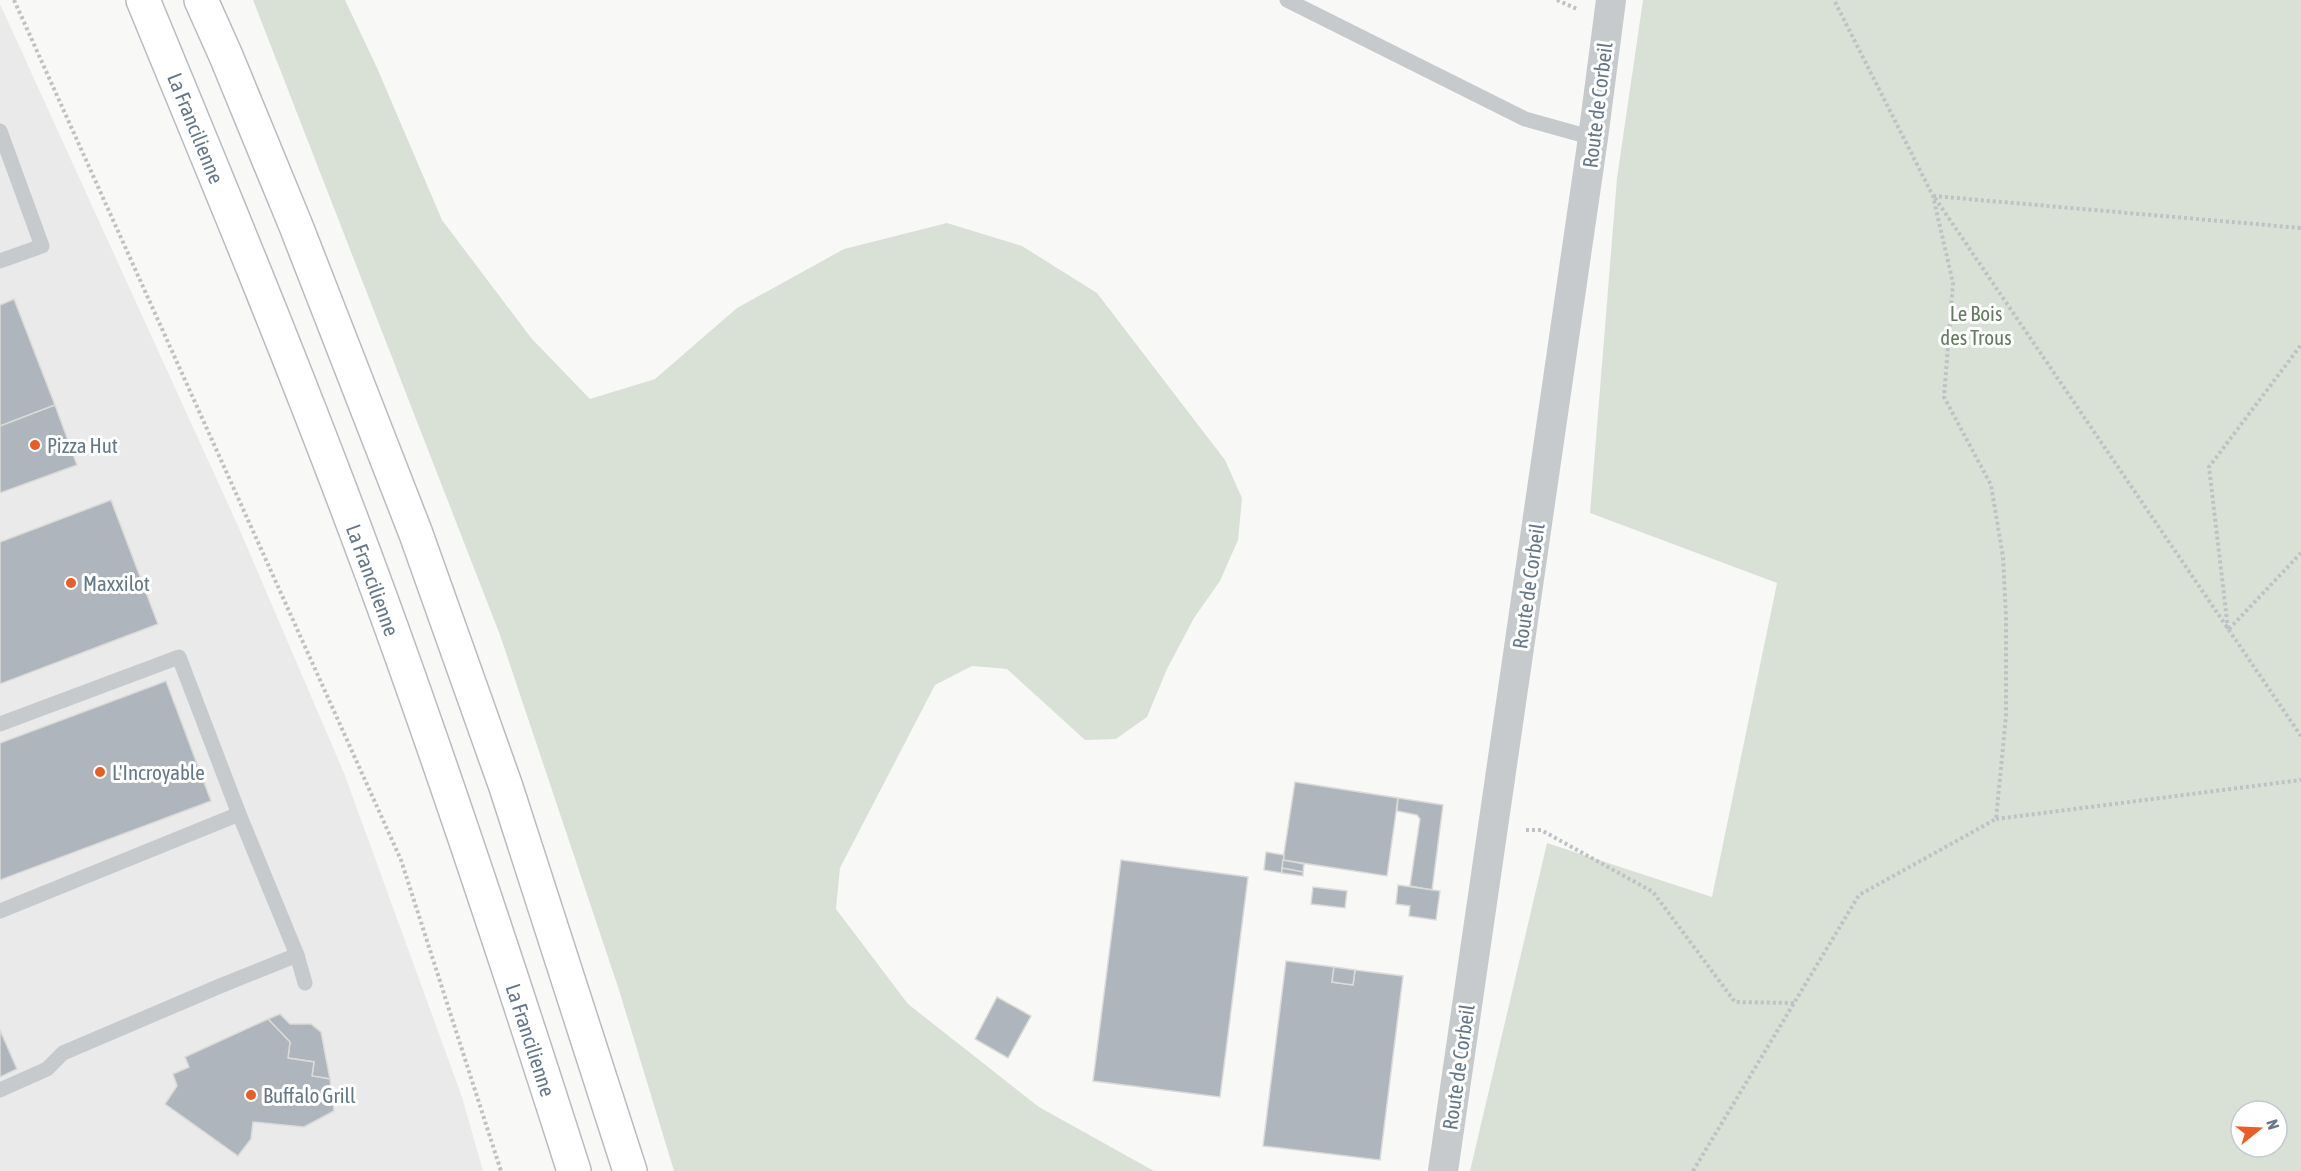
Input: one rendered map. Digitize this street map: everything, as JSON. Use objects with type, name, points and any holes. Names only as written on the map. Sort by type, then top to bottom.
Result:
[{"type":"highway","name":"La Francilienne","points":[[143,0],[244,244],[364,554],[455,809],[573,1171]]},
{"type":"highway","points":[[201,0],[296,226],[416,534],[506,787],[630,1171]]},
{"type":"highway","points":[[219,0],[226,56]]},
{"type":"street","name":"Route de Corbeil","points":[[1443,1171],[1611,0]]},
{"type":"lane","points":[[1287,0],[1525,119],[1593,138]]},
{"type":"lane","points":[[0,131],[42,246],[0,261]]},
{"type":"lane","points":[[0,724],[179,657],[239,814],[297,955],[305,983]]},
{"type":"lane","points":[[0,911],[239,814]]},
{"type":"lane","points":[[0,1090],[47,1069],[63,1053],[297,955]]},
{"type":"path","points":[[14,0],[401,860],[501,1171]]},
{"type":"path","points":[[1834,0],[1933,196],[2301,736]]},
{"type":"path","points":[[1933,196],[2301,228]]},
{"type":"path","points":[[1933,196],[1953,283],[1944,397],[1990,485],[2003,557],[2006,616],[2006,716],[1996,819]]},
{"type":"path","points":[[2228,630],[2209,467],[2301,345]]},
{"type":"path","points":[[2228,630],[2301,553]]},
{"type":"path","points":[[1693,1171],[1859,895],[1996,819],[2301,780]]},
{"type":"path","points":[[1493,830],[1541,830],[1653,892],[1735,1002],[1794,1003]]},
{"type":"shaded area","points":[[0,4],[238,526],[344,773],[462,1097],[483,1171],[0,1171]]},
{"type":"green space","points":[[253,0],[345,0],[378,70],[442,220],[532,339],[590,399],[655,379],[737,308],[844,249],[947,223],[1022,246],[1097,293],[1225,460],[1242,498],[1238,540],[1220,581],[1194,618],[1167,669],[1147,717],[1116,739],[1085,740],[1007,669],[972,666],[935,685],[840,868],[836,909],[908,1004],[1039,1107],[1154,1171],[674,1171],[619,990],[500,635]]},
{"type":"green space","name":"Le Bois des Trous","points":[[1643,0],[2301,0],[2301,1171],[1470,1171],[1547,843],[1712,897],[1777,583],[1590,513],[1617,178]]},
{"type":"building","points":[[14,299],[55,405],[0,426],[0,305]]},
{"type":"building","name":"Pizza Hut","points":[[55,405],[77,465],[0,493],[0,426]]},
{"type":"building","name":"Maxxilot","points":[[111,500],[158,624],[0,684],[0,542]]},
{"type":"building","name":"L'Incroyable","points":[[166,681],[211,801],[0,880],[0,743]]},
{"type":"building","points":[[1295,782],[1398,798],[1387,876],[1283,860]]},
{"type":"building","points":[[1398,798],[1443,805],[1432,890],[1410,886],[1420,819],[1417,815],[1397,811]]},
{"type":"building","points":[[1266,852],[1284,855],[1282,873],[1264,870]]},
{"type":"building","points":[[1121,860],[1248,877],[1220,1097],[1093,1081]]},
{"type":"building","points":[[1283,860],[1304,864],[1303,872],[1282,868]]},
{"type":"building","points":[[1282,868],[1303,872],[1303,876],[1282,873]]},
{"type":"building","points":[[1398,885],[1440,891],[1436,920],[1409,916],[1410,906],[1396,904]]},
{"type":"building","points":[[1313,887],[1347,891],[1345,908],[1311,904]]},
{"type":"building","points":[[1286,961],[1334,967],[1332,982],[1353,985],[1355,970],[1403,976],[1380,1160],[1263,1146]]},
{"type":"building","points":[[1334,967],[1355,970],[1353,985],[1332,982]]},
{"type":"building","points":[[997,997],[1031,1016],[1008,1058],[975,1039]]},
{"type":"building","points":[[280,1014],[290,1024],[311,1024],[321,1032],[330,1079],[312,1076],[314,1062],[288,1058],[290,1042],[268,1019]]},
{"type":"building","name":"Buffalo Grill","points":[[268,1019],[290,1042],[288,1058],[314,1062],[312,1076],[330,1079],[334,1111],[304,1127],[253,1122],[251,1139],[238,1156],[165,1104],[177,1086],[173,1074],[189,1067],[185,1057]]},
{"type":"building","points":[[0,1030],[17,1069],[0,1077]]},
{"type":"place","name":"Pizza Hut","points":[[35,445]]},
{"type":"place","name":"Maxxilot","points":[[71,583]]},
{"type":"place","name":"L'Incroyable","points":[[100,772]]},
{"type":"place","name":"Buffalo Grill","points":[[251,1095]]}]
